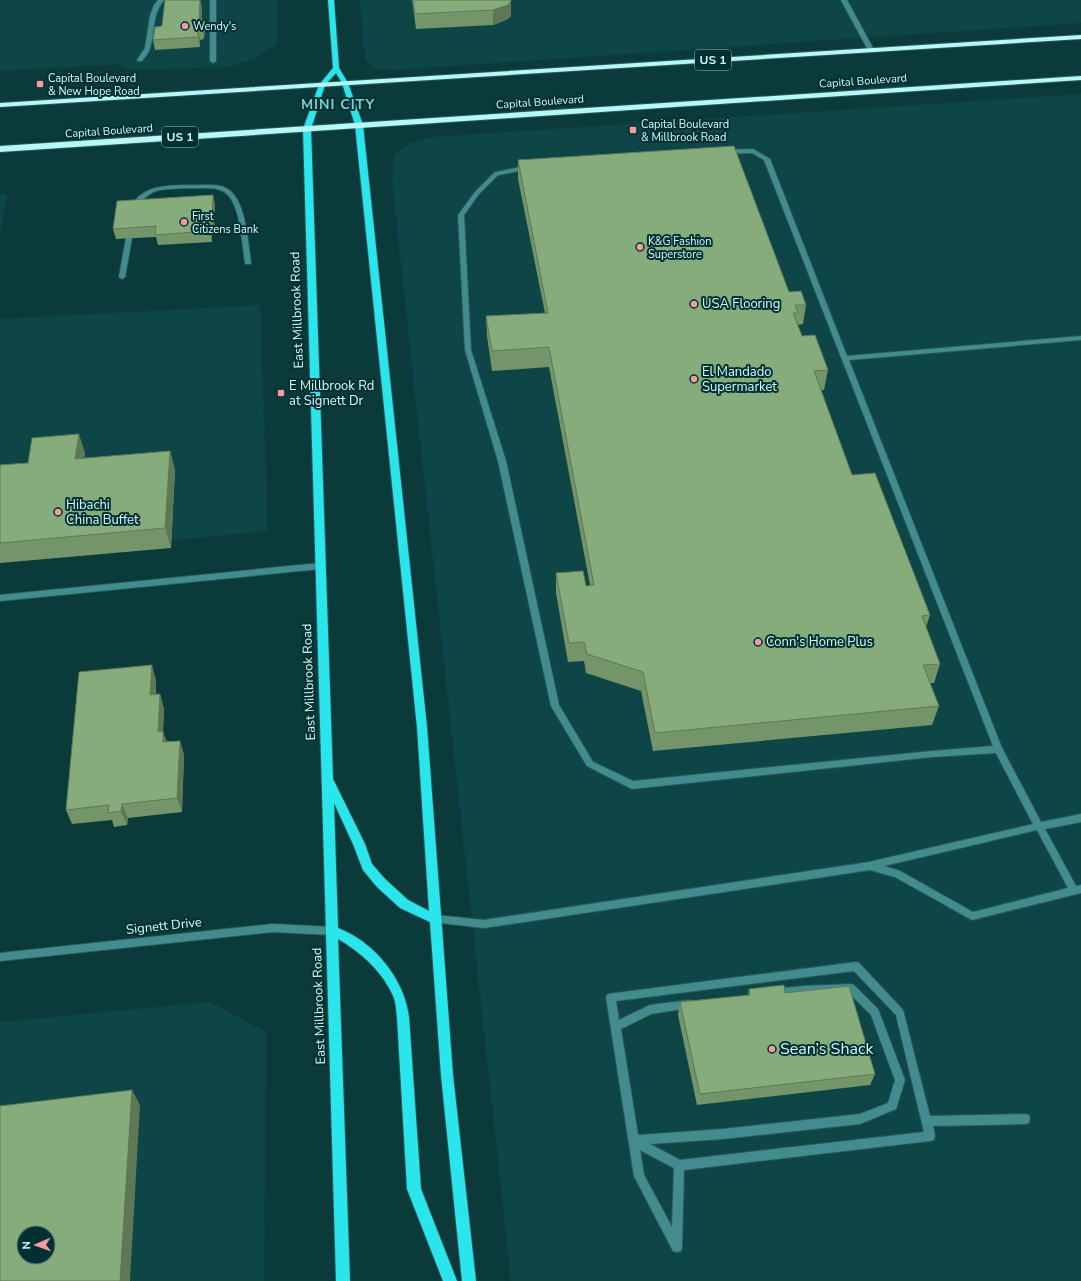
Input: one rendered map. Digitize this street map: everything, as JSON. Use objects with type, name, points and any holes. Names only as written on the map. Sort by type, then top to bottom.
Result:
[{"type":"highway","name":"US 1","points":[[0,105],[1081,37]]},
{"type":"highway","name":"Capital Boulevard","points":[[0,149],[1081,78]]},
{"type":"main road","points":[[331,0],[336,68],[345,83],[359,125],[422,727],[447,1075],[469,1281]]},
{"type":"main road","points":[[322,85],[336,68]]},
{"type":"main road","name":"East Millbrook Road","points":[[322,85],[307,129],[343,1281]]},
{"type":"main road","points":[[327,777],[359,844],[367,867],[381,883],[404,904],[435,920]]},
{"type":"main road","points":[[332,931],[340,933],[352,941],[378,964],[390,980],[399,997],[403,1017],[406,1049],[414,1189],[450,1281]]},
{"type":"street","points":[[213,0],[213,61]]},
{"type":"street","points":[[844,0],[871,50]]},
{"type":"street","points":[[140,60],[148,48],[152,14],[159,1]]},
{"type":"street","points":[[869,866],[897,874],[972,916],[1078,890],[1039,826],[998,749],[767,159],[753,151],[715,152],[535,166],[496,174],[476,193],[461,215],[468,350],[502,461],[555,706],[590,764],[632,785],[932,754],[998,749]]},
{"type":"street","points":[[134,210],[136,203],[141,198],[156,189],[206,187],[224,188],[232,194],[242,221],[248,263]]},
{"type":"street","points":[[122,277],[129,238]]},
{"type":"street","points":[[846,358],[1081,338]]},
{"type":"street","points":[[0,598],[320,566]]},
{"type":"street","points":[[435,920],[484,924],[869,866],[1039,826],[1081,818]]},
{"type":"street","name":"Signett Drive","points":[[0,957],[273,928],[332,931]]},
{"type":"street","points":[[633,1140],[679,1165],[930,1136],[900,1013],[856,966],[611,997],[616,1026],[633,1140],[639,1176],[677,1247],[679,1165]]},
{"type":"street","points":[[633,1140],[723,1134],[860,1119],[892,1106],[900,1080],[875,1012],[850,988],[803,990],[766,994]]},
{"type":"street","points":[[616,1026],[650,1010],[701,1002]]},
{"type":"street","points":[[927,1121],[1025,1119]]},
{"type":"shaded area","points":[[0,0],[277,0],[277,44],[258,57],[230,67],[130,70],[119,64],[0,71]]},
{"type":"shaded area","points":[[360,0],[1081,0],[1081,23],[395,70],[375,69],[365,60]]},
{"type":"shaded area","points":[[1081,94],[1081,1281],[511,1281],[392,181],[394,155],[410,143],[432,137]]},
{"type":"shaded area","points":[[0,195],[7,195],[0,234]]},
{"type":"shaded area","points":[[260,305],[268,531],[0,557],[0,319]]},
{"type":"shaded area","points":[[210,1002],[266,1032],[264,1281],[0,1281],[0,1022]]},
{"type":"building","points":[[165,0],[200,0],[199,19],[203,19],[202,29],[198,30],[198,37],[153,40],[155,27],[162,26]]},
{"type":"building","points":[[413,0],[511,1],[508,5],[493,10],[415,14]]},
{"type":"building","points":[[734,146],[789,292],[801,291],[806,305],[795,305],[798,313],[793,313],[802,336],[815,335],[828,370],[814,371],[852,475],[875,473],[930,615],[922,616],[940,664],[923,665],[939,706],[655,733],[643,672],[587,654],[584,642],[569,643],[556,573],[583,571],[586,586],[594,585],[549,347],[492,351],[486,316],[548,313],[518,160]]},
{"type":"building","points":[[213,195],[212,222],[210,222],[209,231],[155,235],[156,226],[113,229],[117,201]]},
{"type":"building","points":[[79,434],[75,459],[170,451],[165,528],[0,543],[0,465],[28,463],[32,438]]},
{"type":"building","points":[[152,665],[150,695],[160,694],[158,732],[163,731],[163,742],[180,741],[177,798],[122,804],[121,811],[108,813],[109,805],[66,810],[79,672]]},
{"type":"building","points":[[784,985],[785,993],[849,986],[875,1074],[700,1094],[680,1002],[750,995],[749,989]]},
{"type":"building","points":[[132,1090],[120,1281],[0,1281],[0,1106]]},
{"type":"place","name":"Wendy's","points":[[185,26]]},
{"type":"place","name":"Capital Boulevard & New Hope Road","points":[[40,84]]},
{"type":"place","name":"Capital Boulevard & Millbrook Road","points":[[633,130]]},
{"type":"place","name":"First Citizens Bank","points":[[184,222]]},
{"type":"place","name":"K&G Fashion Superstore","points":[[640,247]]},
{"type":"place","name":"USA Flooring","points":[[694,304]]},
{"type":"place","name":"El Mandado Supermarket","points":[[694,379]]},
{"type":"place","name":"E Millbrook Rd at Signett Dr","points":[[281,393]]},
{"type":"place","name":"Hibachi China Buffet","points":[[58,512]]},
{"type":"place","name":"Conn's Home Plus","points":[[758,642]]},
{"type":"place","name":"Sean’s Shack","points":[[772,1049]]},
{"type":"district","name":"MINI CITY","points":[[338,104]]}]
